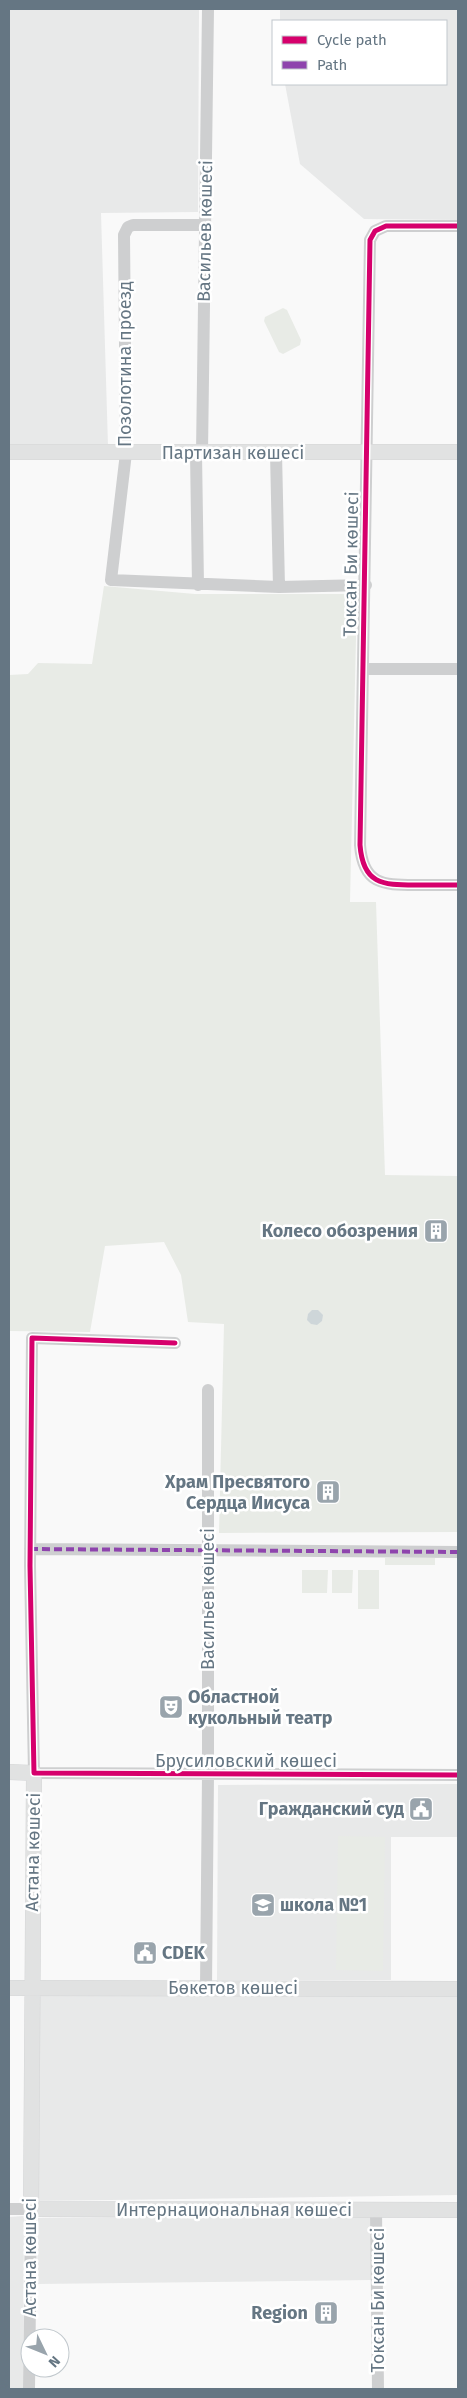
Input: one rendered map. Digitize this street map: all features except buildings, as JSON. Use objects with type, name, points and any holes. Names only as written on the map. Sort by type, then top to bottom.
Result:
[{"type":"main road","name":"Партизан көшесі","points":[[9,452],[458,452]]},
{"type":"main road","name":"Брусиловский көшесі","points":[[9,1772],[34,1773]]},
{"type":"main road","name":"Астана көшесі","points":[[30,2209],[34,1773]]},
{"type":"main road","name":"Бөкетов көшесі","points":[[9,1988],[458,1989]]},
{"type":"main road","name":"Интернациональная көшесі","points":[[30,2209],[458,2210]]},
{"type":"street","name":"Васильев көшесі","points":[[198,585],[208,9]]},
{"type":"street","name":"Позолотина проезд","points":[[198,585],[111,580],[126,453],[125,230],[128,227],[137,225],[205,225]]},
{"type":"street","name":"Токсан Би көшесі","points":[[458,226],[386,226],[375,231],[370,240],[366,584],[360,854],[364,867],[370,875],[388,885],[458,885]]},
{"type":"street","points":[[276,453],[279,587]]},
{"type":"street","points":[[198,585],[279,587],[366,584]]},
{"type":"street","points":[[363,669],[458,669]]},
{"type":"street","name":"Астана көшесі","points":[[34,1773],[30,1550],[32,1338],[175,1343]]},
{"type":"street","name":"Васильев көшесі","points":[[206,1988],[208,1390]]},
{"type":"street","points":[[30,1550],[458,1552]]},
{"type":"street","name":"Брусиловский көшесі","points":[[34,1773],[458,1775]]},
{"type":"street","name":"Интернациональная көшесі","points":[[9,2209],[30,2209]]},
{"type":"street","name":"Астана көшесі","points":[[29,2389],[30,2209]]},
{"type":"street","name":"Токсан Би көшесі","points":[[376,2210],[378,2389]]},
{"type":"shaded area","points":[[9,9],[199,9],[198,212],[101,213],[108,446],[9,446]]},
{"type":"shaded area","points":[[280,9],[458,9],[458,220],[364,219],[300,164],[285,85],[447,85],[447,20],[280,20]]},
{"type":"shaded area","points":[[283,308],[287,310],[301,340],[300,345],[283,354],[279,352],[264,321],[265,317]]},
{"type":"shaded area","points":[[104,586],[195,594],[357,594],[350,902],[376,902],[385,1175],[458,1176],[458,1532],[219,1533],[224,1324],[188,1322],[181,1275],[164,1242],[105,1246],[90,1332],[9,1331],[9,675],[28,674],[38,663],[92,664]]},
{"type":"shaded area","points":[[312,1310],[318,1310],[323,1315],[322,1321],[317,1325],[311,1324],[307,1320],[308,1314]]},
{"type":"shaded area","points":[[385,1558],[435,1558],[435,1565],[385,1565]]},
{"type":"shaded area","points":[[302,1570],[328,1570],[327,1593],[302,1593]]},
{"type":"shaded area","points":[[332,1570],[353,1570],[352,1593],[332,1593]]},
{"type":"shaded area","points":[[358,1570],[379,1570],[379,1609],[358,1609]]},
{"type":"shaded area","points":[[458,1784],[458,1837],[391,1837],[391,1980],[217,1980],[218,1785]]},
{"type":"shaded area","points":[[338,1836],[385,1837],[383,1971],[336,1970]]},
{"type":"shaded area","points":[[39,1994],[458,1994],[458,2195],[37,2201]]},
{"type":"shaded area","points":[[372,2214],[371,2280],[37,2284],[38,2218]]},
{"type":"shaded area","points":[[24,2216],[23,2328],[20,2328],[20,2378],[23,2378],[23,2389],[9,2389],[9,2217]]},
{"type":"marked path","points":[[30,1549],[458,1552]]},
{"type":"cycle path","points":[[458,226],[386,226],[375,231],[370,240],[360,845],[365,868],[376,880],[403,885],[458,885]]},
{"type":"cycle path","points":[[175,1343],[32,1338],[30,1566],[34,1773],[458,1775]]},
{"type":"place","name":"Колесо обозрения","points":[[436,1231]]},
{"type":"place","name":"Храм Пресвятого Сердца Иисуса","points":[[328,1492]]},
{"type":"place","name":"Областной кукольный театр","points":[[171,1707]]},
{"type":"place","name":"Гражданский суд","points":[[421,1809]]},
{"type":"place","name":"школа №1","points":[[263,1905]]},
{"type":"place","name":"CDEK","points":[[145,1953]]},
{"type":"place","name":"Region","points":[[326,2313]]}]
